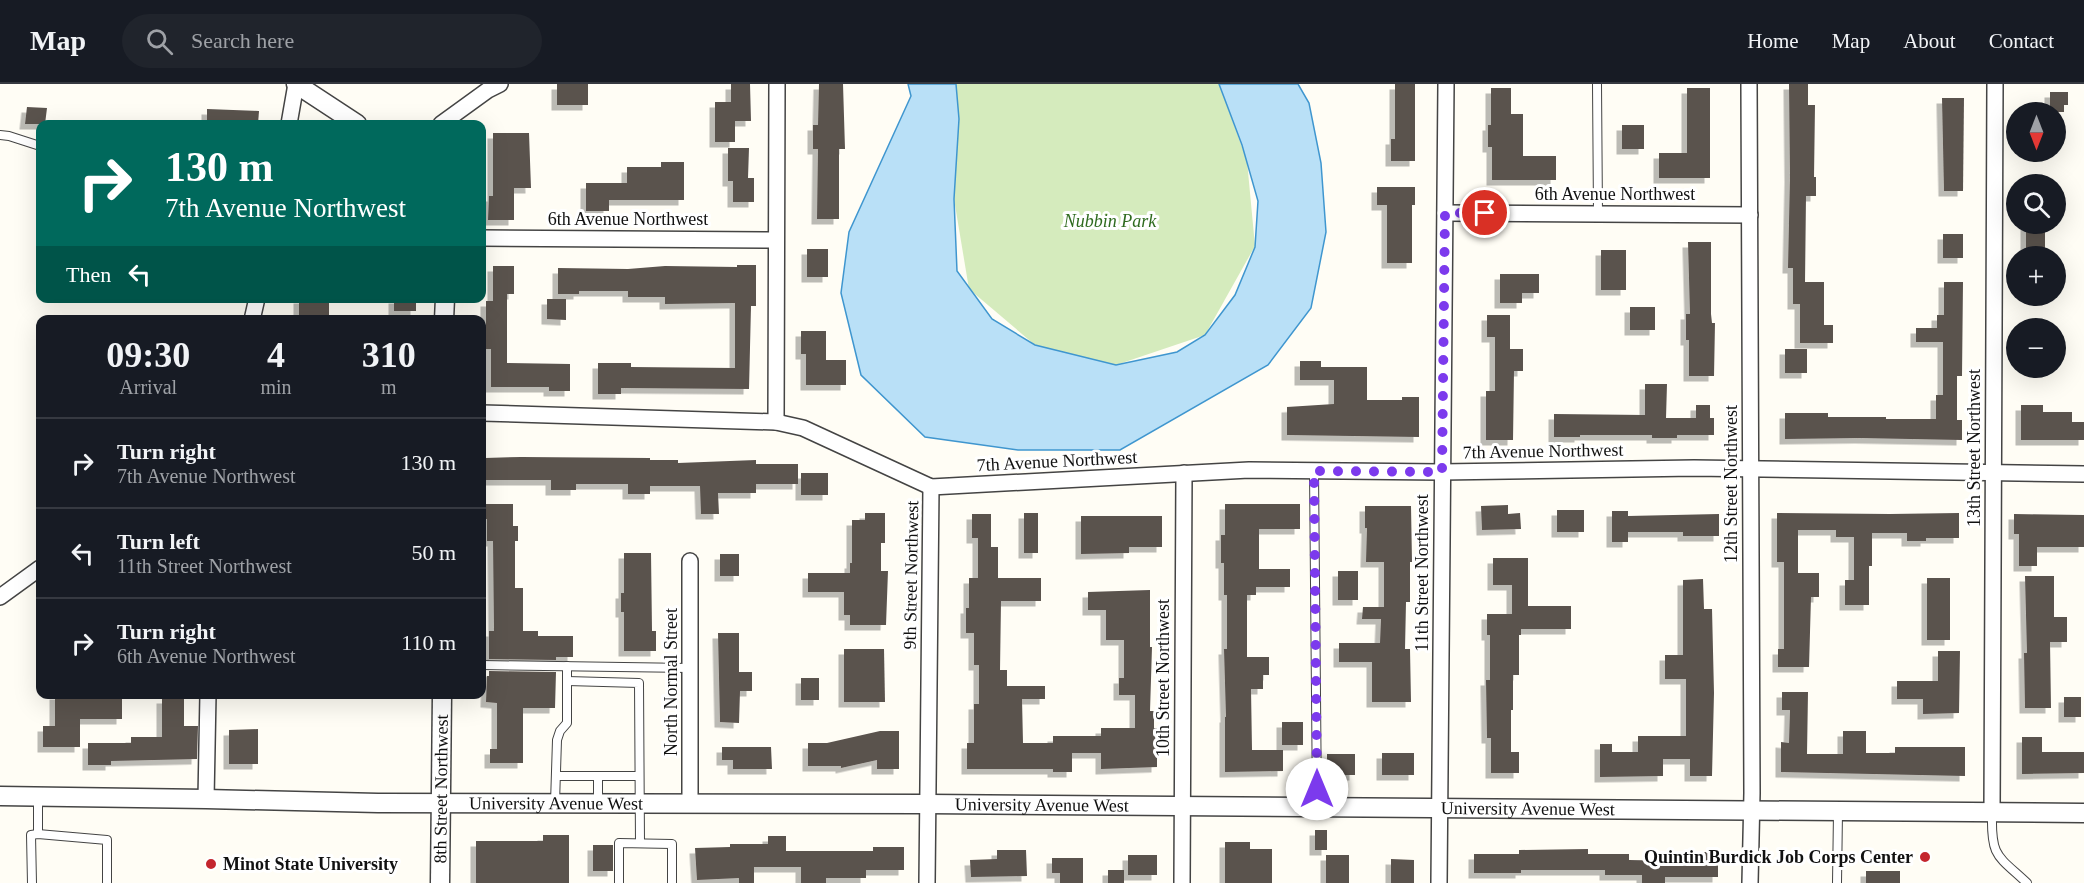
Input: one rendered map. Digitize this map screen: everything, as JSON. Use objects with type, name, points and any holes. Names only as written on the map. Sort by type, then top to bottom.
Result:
[{"type":"street","points":[[290,120],[296,84],[351,120]]},
{"type":"street","points":[[447,120],[500,84]]},
{"type":"street","points":[[486,413],[776,422],[777,84]]},
{"type":"street","name":"11th Street Northwest","points":[[1440,883],[1446,84]]},
{"type":"street","name":"12th Street Northwest","points":[[1749,84],[1752,810],[1750,883]]},
{"type":"street","name":"13th Street Northwest","points":[[1992,812],[1995,84]]},
{"type":"street","name":"6th Avenue Northwest","points":[[1445,213],[1750,215]]},
{"type":"street","name":"6th Avenue Northwest","points":[[486,238],[775,240]]},
{"type":"street","name":"9th Street Northwest","points":[[776,422],[803,428],[932,487],[927,883]]},
{"type":"street","name":"7th Avenue Northwest","points":[[932,487],[1249,470],[1442,472],[1694,468],[2084,474]]},
{"type":"street","name":"10th Street Northwest","points":[[1182,883],[1184,473]]},
{"type":"street","name":"North Normal Street","points":[[690,561],[690,803]]},
{"type":"street","points":[[0,597],[36,571]]},
{"type":"street","points":[[206,799],[208,699]]},
{"type":"street","name":"8th Street Northwest","points":[[440,883],[442,699]]},
{"type":"street","name":"University Avenue West","points":[[0,796],[441,804],[928,804],[2084,813]]},
{"type":"lane","points":[[1597,84],[1598,214]]},
{"type":"lane","points":[[0,135],[36,145]]},
{"type":"lane","points":[[1314,471],[1317,807]]},
{"type":"lane","points":[[486,665],[690,668]]},
{"type":"lane","points":[[555,803],[557,740],[560,731],[567,723],[567,666]]},
{"type":"lane","points":[[567,681],[639,683],[640,843]]},
{"type":"lane","points":[[556,776],[639,776]]},
{"type":"lane","points":[[598,776],[598,803]]},
{"type":"lane","points":[[38,797],[38,834]]},
{"type":"lane","points":[[1837,883],[1838,811]]},
{"type":"lane","points":[[1992,812],[1993,847],[1999,857],[2027,883]]},
{"type":"lane","points":[[32,883],[31,835],[38,834],[107,840],[107,883]]},
{"type":"lane","points":[[619,883],[619,843],[672,843],[672,883]]},
{"type":"green space","name":"Nubbin Park","points":[[955,84],[1219,84],[1247,161],[1255,246],[1205,335],[1116,365],[1035,345],[969,289],[954,199]]},
{"type":"water","points":[[908,84],[956,84],[959,119],[954,199],[957,271],[992,319],[1035,345],[1116,365],[1177,352],[1205,335],[1235,295],[1255,247],[1258,201],[1242,145],[1219,84],[1298,84],[1309,103],[1321,163],[1326,232],[1311,308],[1268,365],[1120,450],[1018,450],[925,437],[861,375],[841,293],[849,232],[911,96]]},
{"type":"building","points":[[557,84],[588,84],[588,105],[557,105]]},
{"type":"building","points":[[731,84],[750,84],[751,121],[735,121],[735,142],[715,142],[715,102],[731,102]]},
{"type":"building","points":[[819,84],[843,84],[845,149],[839,149],[839,219],[817,219],[818,149],[813,149],[813,125],[818,125]]},
{"type":"building","points":[[1395,84],[1415,84],[1415,161],[1391,161],[1391,139],[1395,139]]},
{"type":"building","points":[[1789,84],[1808,84],[1808,105],[1815,105],[1816,196],[1806,196],[1805,282],[1824,282],[1824,325],[1833,325],[1833,343],[1800,343],[1800,304],[1793,304],[1793,268],[1788,268]]},
{"type":"building","points":[[1491,88],[1511,88],[1511,114],[1523,114],[1523,156],[1556,156],[1556,180],[1492,180],[1492,147],[1488,147],[1488,125],[1491,125]]},
{"type":"building","points":[[1687,88],[1710,88],[1710,178],[1659,178],[1659,153],[1687,153]]},
{"type":"building","points":[[2050,92],[2068,92],[2068,105],[2066,102],[2050,102]]},
{"type":"building","points":[[1942,98],[1964,98],[1963,191],[1944,191]]},
{"type":"building","points":[[27,107],[47,108],[46,120],[36,120],[36,124],[25,124]]},
{"type":"building","points":[[207,109],[259,111],[258,120],[207,120]]},
{"type":"building","points":[[1622,125],[1644,125],[1644,149],[1622,149]]},
{"type":"building","points":[[493,133],[529,133],[531,188],[514,188],[514,220],[488,220],[489,196],[493,196]]},
{"type":"building","points":[[728,148],[749,148],[748,178],[754,178],[754,202],[733,202],[733,181],[728,181]]},
{"type":"building","points":[[661,162],[684,162],[684,200],[609,200],[609,211],[586,211],[586,183],[627,183],[627,167],[661,167]]},
{"type":"building","points":[[1377,187],[1415,187],[1415,205],[1412,205],[1412,263],[1387,263],[1387,205],[1377,205]]},
{"type":"building","points":[[1943,234],[1963,234],[1963,258],[1943,258]]},
{"type":"building","points":[[2026,234],[2045,234],[2045,246],[2026,246]]},
{"type":"building","points":[[1688,242],[1711,242],[1711,314],[1712,323],[1715,323],[1714,376],[1689,376],[1689,340],[1686,340],[1686,314],[1690,314]]},
{"type":"building","points":[[807,249],[828,249],[828,277],[807,277]]},
{"type":"building","points":[[1601,250],[1626,250],[1626,290],[1601,290]]},
{"type":"building","points":[[737,265],[756,265],[756,306],[751,306],[749,389],[621,388],[621,394],[598,394],[598,363],[631,363],[631,367],[735,368],[735,303],[665,304],[665,297],[628,297],[628,291],[579,291],[579,294],[558,294],[558,268],[628,269],[665,266],[737,267]]},
{"type":"building","points":[[493,266],[514,266],[514,294],[507,294],[507,363],[570,364],[570,391],[549,391],[549,387],[491,387],[491,349],[486,349],[486,301],[493,301]]},
{"type":"building","points":[[1500,274],[1539,274],[1539,293],[1522,293],[1522,303],[1500,303]]},
{"type":"building","points":[[1944,282],[1963,282],[1962,376],[1957,376],[1957,420],[1962,420],[1962,440],[1785,439],[1785,413],[1828,413],[1828,417],[1936,419],[1936,395],[1943,395],[1943,342],[1916,342],[1916,328],[1937,328],[1937,315],[1944,315]]},
{"type":"building","points":[[547,299],[566,299],[566,320],[547,319]]},
{"type":"building","points":[[299,303],[329,303],[329,315],[299,315]]},
{"type":"building","points":[[394,303],[416,303],[416,311],[394,311]]},
{"type":"building","points":[[1630,307],[1655,307],[1655,330],[1630,330]]},
{"type":"building","points":[[1487,315],[1510,315],[1510,349],[1523,349],[1523,371],[1514,371],[1513,440],[1486,440],[1486,391],[1495,391],[1495,337],[1487,337]]},
{"type":"building","points":[[801,331],[826,331],[826,360],[846,360],[846,385],[806,385],[806,354],[801,354]]},
{"type":"building","points":[[1785,349],[1807,349],[1807,373],[1785,373]]},
{"type":"building","points":[[1300,361],[1321,361],[1321,367],[1367,367],[1367,400],[1402,400],[1402,397],[1419,397],[1419,437],[1287,435],[1287,407],[1334,404],[1334,380],[1300,380]]},
{"type":"building","points":[[1645,384],[1667,384],[1666,418],[1696,418],[1696,405],[1710,405],[1710,418],[1714,418],[1714,435],[1677,435],[1677,438],[1652,438],[1652,435],[1554,437],[1554,414],[1645,415]]},
{"type":"building","points":[[2021,405],[2043,405],[2043,412],[2072,412],[2072,422],[2084,422],[2084,440],[2021,440]]},
{"type":"building","points":[[486,458],[650,458],[650,460],[678,460],[678,463],[756,460],[756,464],[798,464],[798,484],[756,484],[756,493],[718,493],[719,514],[701,514],[700,486],[650,486],[650,494],[628,494],[628,484],[576,484],[576,490],[551,490],[551,480],[486,480]]},
{"type":"building","points":[[801,473],[828,473],[828,495],[801,495]]},
{"type":"building","points":[[486,504],[513,504],[513,526],[518,526],[518,541],[515,541],[515,588],[523,588],[523,631],[538,631],[538,636],[573,636],[573,657],[556,657],[556,660],[489,659],[489,631],[494,631],[493,541],[487,541]]},
{"type":"building","points":[[1225,504],[1300,504],[1300,529],[1259,529],[1259,569],[1290,569],[1290,587],[1256,587],[1256,595],[1247,595],[1247,657],[1269,657],[1269,675],[1263,675],[1263,689],[1251,689],[1252,750],[1283,750],[1283,771],[1225,772],[1224,649],[1227,649],[1227,595],[1224,595],[1221,535],[1225,535]]},
{"type":"building","points":[[1508,505],[1508,514],[1520,513],[1521,529],[1482,530],[1481,506]]},
{"type":"building","points":[[1365,506],[1411,506],[1412,562],[1410,562],[1410,602],[1406,602],[1405,649],[1410,649],[1411,702],[1372,702],[1372,662],[1339,662],[1339,643],[1380,643],[1381,619],[1362,619],[1363,607],[1384,607],[1384,562],[1366,562]]},
{"type":"building","points":[[1557,510],[1584,510],[1584,532],[1557,532]]},
{"type":"building","points":[[1612,511],[1628,511],[1628,516],[1719,514],[1719,536],[1683,536],[1683,532],[1628,532],[1628,542],[1612,542]]},
{"type":"building","points":[[865,513],[885,513],[885,543],[881,543],[881,571],[888,571],[886,625],[850,625],[850,615],[844,615],[844,592],[808,592],[808,573],[850,573],[852,520],[865,520]]},
{"type":"building","points":[[1024,513],[1038,513],[1038,553],[1024,553]]},
{"type":"building","points":[[1777,513],[1959,513],[1959,538],[1926,538],[1926,541],[1907,541],[1907,533],[1872,533],[1869,605],[1845,605],[1845,580],[1854,580],[1854,537],[1836,537],[1836,530],[1798,530],[1798,573],[1819,573],[1819,597],[1811,597],[1809,667],[1778,667],[1778,649],[1784,649],[1784,562],[1777,562]]},
{"type":"building","points":[[972,514],[991,514],[991,547],[998,547],[998,578],[1041,578],[1041,601],[1001,601],[1000,670],[1007,670],[1007,686],[1045,686],[1045,699],[1022,699],[1023,743],[1053,743],[1053,736],[1101,736],[1101,728],[1135,728],[1135,695],[1119,695],[1119,678],[1124,678],[1124,640],[1106,640],[1106,610],[1088,610],[1088,592],[1150,590],[1150,647],[1152,647],[1150,711],[1154,711],[1154,728],[1157,728],[1157,767],[1101,769],[1101,753],[1072,753],[1072,772],[1053,772],[1053,769],[967,769],[967,743],[974,743],[974,704],[979,704],[979,665],[974,665],[974,633],[966,633],[969,578],[978,578],[978,538],[972,538]]},
{"type":"building","points":[[2014,514],[2084,515],[2084,547],[2037,547],[2037,566],[2019,566],[2019,534],[2014,534]]},
{"type":"building","points":[[1081,516],[1162,516],[1162,547],[1129,547],[1129,553],[1081,554]]},
{"type":"building","points":[[624,553],[651,553],[652,631],[656,631],[656,651],[624,651],[624,612],[621,612],[621,593],[624,593]]},
{"type":"building","points":[[720,554],[739,554],[739,576],[720,576]]},
{"type":"building","points":[[1493,558],[1528,558],[1528,606],[1571,606],[1571,629],[1521,629],[1521,635],[1519,635],[1519,675],[1513,675],[1511,752],[1519,752],[1519,773],[1491,773],[1491,738],[1487,738],[1486,680],[1490,680],[1490,635],[1487,635],[1487,614],[1512,614],[1512,585],[1493,585]]},
{"type":"building","points":[[1338,571],[1358,571],[1358,600],[1338,600]]},
{"type":"building","points":[[2025,576],[2054,576],[2054,617],[2067,617],[2067,642],[2050,642],[2051,708],[2025,708],[2024,653],[2027,653]]},
{"type":"building","points":[[1927,578],[1950,578],[1950,640],[1927,640]]},
{"type":"building","points":[[1703,579],[1704,609],[1712,609],[1714,693],[1712,776],[1690,776],[1690,759],[1663,759],[1663,776],[1600,777],[1600,744],[1612,744],[1612,752],[1638,752],[1638,736],[1686,736],[1686,679],[1665,679],[1665,655],[1683,655],[1683,580]]},
{"type":"building","points":[[718,633],[739,633],[739,672],[752,672],[752,691],[740,691],[739,723],[720,722]]},
{"type":"building","points":[[844,649],[884,649],[885,702],[844,702]]},
{"type":"building","points":[[1938,651],[1960,651],[1959,713],[1923,714],[1923,699],[1897,699],[1897,681],[1938,681]]},
{"type":"building","points":[[489,671],[556,672],[555,708],[523,708],[523,763],[490,763],[490,749],[497,749],[497,703],[486,702]]},
{"type":"building","points":[[801,678],[819,678],[819,700],[801,700]]},
{"type":"building","points":[[1782,692],[1808,692],[1807,754],[1843,754],[1843,731],[1866,731],[1866,753],[1895,753],[1895,747],[1965,747],[1965,776],[1781,772],[1781,742],[1789,743],[1790,710],[1782,710]]},
{"type":"building","points":[[2064,697],[2081,697],[2081,717],[2064,717]]},
{"type":"building","points":[[55,699],[122,699],[122,719],[80,719],[80,747],[43,747],[43,726],[55,726]]},
{"type":"building","points":[[162,699],[184,699],[184,726],[198,726],[197,759],[111,761],[111,765],[88,765],[88,743],[131,743],[131,737],[162,737]]},
{"type":"building","points":[[1282,722],[1303,722],[1303,745],[1282,745]]},
{"type":"building","points":[[258,729],[258,764],[229,764],[229,730]]},
{"type":"building","points":[[880,731],[899,731],[899,769],[877,769],[877,760],[841,768],[841,766],[808,766],[808,743],[827,743]]},
{"type":"building","points":[[2022,737],[2042,737],[2042,752],[2084,752],[2084,773],[2022,774]]},
{"type":"building","points":[[722,747],[771,747],[772,769],[733,769],[733,760],[722,760]]},
{"type":"building","points":[[1382,753],[1414,753],[1414,775],[1382,775]]},
{"type":"building","points":[[1327,754],[1355,754],[1355,775],[1327,775]]},
{"type":"building","points":[[1315,830],[1327,830],[1327,850],[1315,850]]},
{"type":"building","points":[[543,835],[569,835],[569,883],[476,883],[476,841],[543,841]]},
{"type":"building","points":[[768,836],[786,836],[786,851],[873,851],[873,847],[904,847],[904,870],[866,870],[866,878],[826,878],[826,883],[801,883],[801,867],[754,867],[754,883],[739,883],[739,878],[697,880],[695,848],[730,847],[730,844],[768,844]]},
{"type":"building","points":[[1225,842],[1250,842],[1250,849],[1272,849],[1272,883],[1225,883]]},
{"type":"building","points":[[593,845],[613,845],[613,871],[593,871]]},
{"type":"building","points":[[1588,849],[1588,854],[1629,854],[1629,860],[1679,861],[1679,852],[1718,852],[1718,877],[1665,877],[1665,883],[1642,883],[1642,875],[1605,875],[1605,870],[1521,870],[1521,873],[1474,873],[1474,854],[1519,854],[1519,850]]},
{"type":"building","points":[[997,850],[1026,850],[1027,876],[971,877],[970,860],[997,859]]},
{"type":"building","points":[[1128,855],[1157,855],[1157,875],[1128,875]]},
{"type":"building","points":[[1326,855],[1349,855],[1349,883],[1326,883]]},
{"type":"building","points":[[1052,858],[1083,858],[1083,883],[1060,883],[1060,873],[1052,873]]},
{"type":"building","points":[[1391,859],[1414,860],[1414,883],[1391,883]]},
{"type":"building","points":[[1108,870],[1124,870],[1124,883],[1108,883]]},
{"type":"building","points":[[1866,871],[1900,871],[1900,883],[1866,883]]},
{"type":"place","name":"Quintin Burdick Job Corps Center","points":[[1925,857]]},
{"type":"place","name":"Minot State University","points":[[211,864]]},
{"type":"route","points":[[1317,789],[1314,471],[1442,472],[1445,213],[1485,213]]}]
